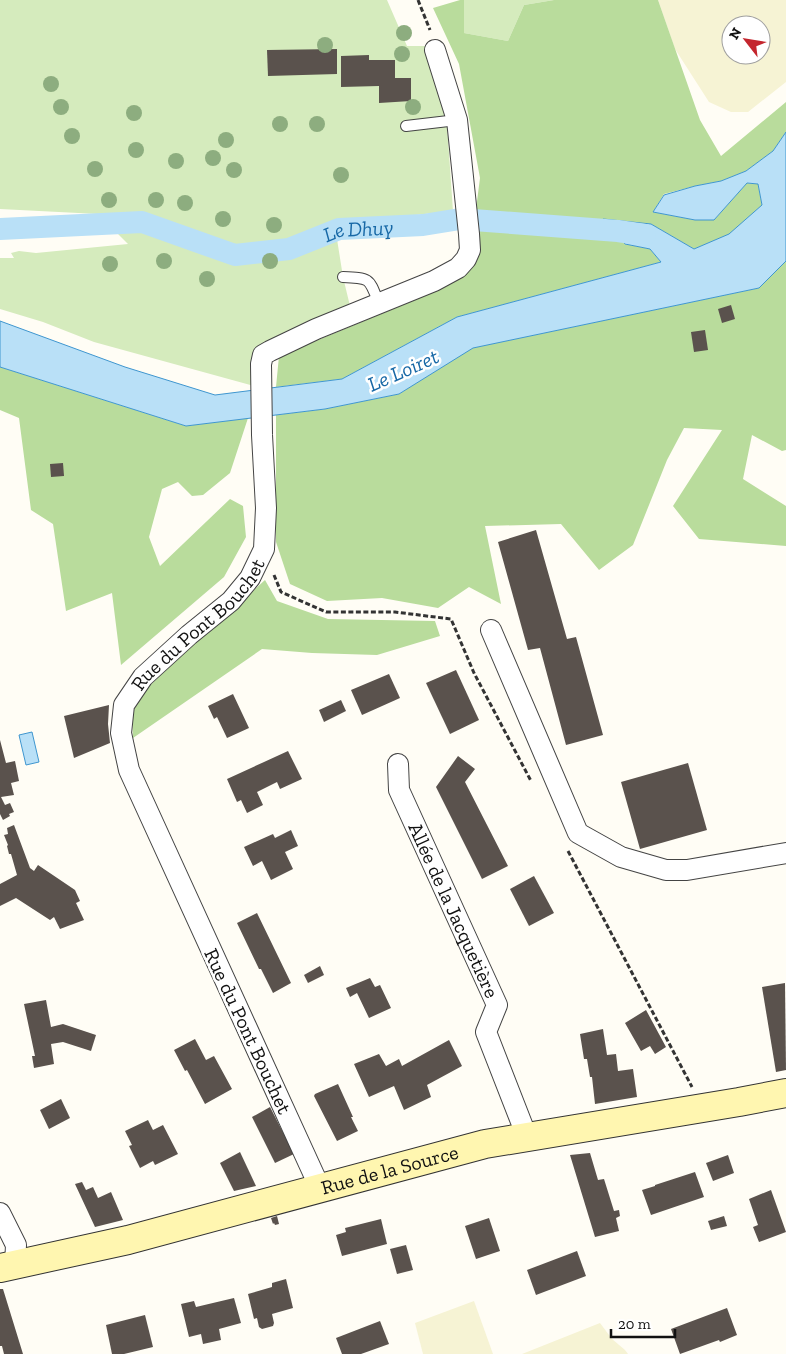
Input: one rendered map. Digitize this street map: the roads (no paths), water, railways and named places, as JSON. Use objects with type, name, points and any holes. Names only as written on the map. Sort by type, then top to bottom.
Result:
[{"type":"main road","name":"Rue de la Source","points":[[8,1266],[128,1240],[485,1144],[786,1093]]},
{"type":"street","name":"Rue du Pont Bouchet","points":[[320,1188],[129,770],[121,733],[124,704],[143,676],[230,600],[250,578],[264,549],[266,508],[261,364],[264,355],[316,329],[434,281],[458,268],[466,259],[470,250],[469,234],[457,120],[435,50]]},
{"type":"street","points":[[492,630],[578,833],[621,857],[666,870],[686,870],[786,854]]},
{"type":"street","name":"Allée de la Jacquetière","points":[[398,764],[398,790],[497,1005],[486,1032],[527,1137]]},
{"type":"street","points":[[0,1213],[16,1245],[8,1266]]},
{"type":"lane","points":[[406,126],[457,120]]},
{"type":"lane","points":[[343,276],[367,280],[371,284],[379,304]]},
{"type":"water","name":"Le Loiret","points":[[786,132],[786,261],[759,288],[473,348],[399,394],[325,409],[186,426],[0,367],[0,321],[125,367],[215,395],[342,379],[457,317],[661,262],[650,249],[625,244],[603,219],[651,224],[694,249],[729,234],[762,205],[758,184],[747,183],[714,220],[695,220],[653,212],[664,195],[721,181],[746,171],[773,151]]},
{"type":"water","points":[[32,732],[39,762],[26,765],[19,735]]},
{"type":"waterway","name":"Le Dhuy","points":[[0,229],[142,222],[235,255],[289,249],[339,229],[423,225],[460,219],[618,231],[645,235]]}]
